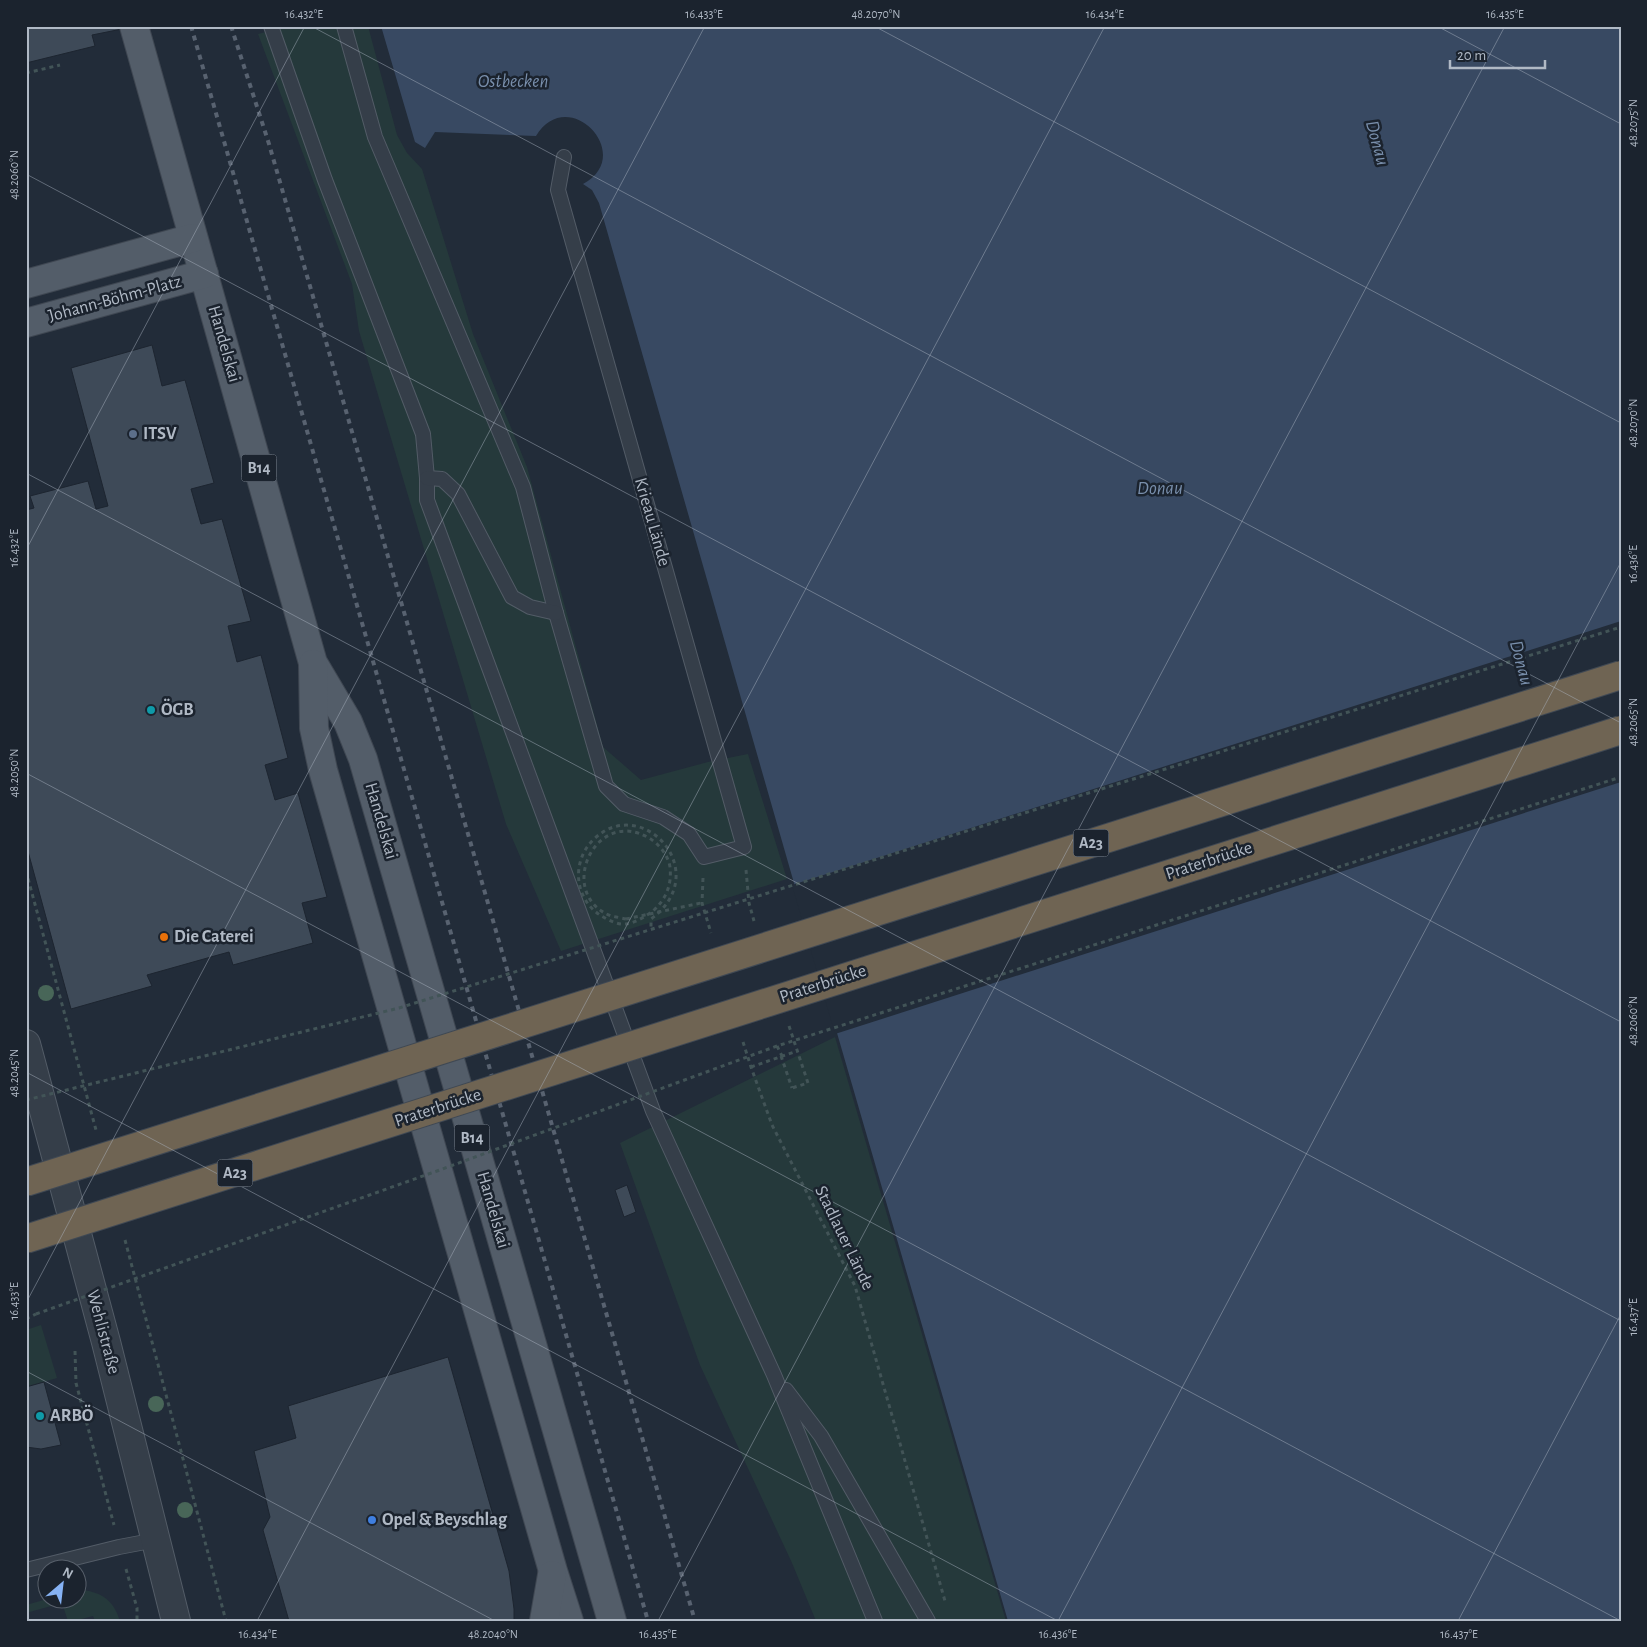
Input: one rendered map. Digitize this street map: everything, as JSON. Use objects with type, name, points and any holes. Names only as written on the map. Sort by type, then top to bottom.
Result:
[{"type":"highway","name":"A23","points":[[26,1182],[1621,675]]},
{"type":"highway","name":"Praterbrücke","points":[[26,1239],[1621,730]]},
{"type":"main road","name":"Handelskai","points":[[134,26],[313,662],[348,722],[363,759],[612,1621]]},
{"type":"main road","points":[[26,284],[193,238]]},
{"type":"main road","name":"Johann-Böhm-Platz","points":[[26,323],[204,274]]},
{"type":"main road","name":"Handelskai","points":[[313,662],[314,728],[322,770],[569,1621]]},
{"type":"main road","points":[[544,1621],[553,1571]]},
{"type":"street","name":"Wehlistraße","points":[[26,1044],[104,1333],[176,1621]]},
{"type":"lane","points":[[271,26],[325,180],[423,434],[427,500],[653,1111],[774,1375],[875,1621]]},
{"type":"lane","points":[[344,26],[375,137],[523,487],[556,613],[530,607],[512,597],[458,494],[442,479],[427,478]]},
{"type":"lane","name":"Krieau Lände","points":[[556,613],[606,786],[624,804],[662,817],[689,834],[704,857],[744,847],[558,190],[564,157]]},
{"type":"lane","points":[[774,1375],[821,1436],[928,1621]]},
{"type":"lane","points":[[26,1570],[156,1540]]},
{"type":"path","points":[[26,73],[60,65]]},
{"type":"path","points":[[26,1100],[399,1008],[1621,627]]},
{"type":"path","points":[[26,1319],[777,1046],[1621,777]]},
{"type":"path","points":[[651,929],[651,919],[658,914],[670,900],[676,885],[676,868],[670,851],[660,838],[645,829],[628,826],[613,828],[599,834],[588,845],[581,859],[578,874],[580,889],[586,903],[597,914],[611,921],[626,924],[641,919],[652,911],[662,902],[670,883],[669,862],[663,850],[654,840],[642,834],[628,831],[613,834],[600,841],[590,852],[584,866],[584,882],[589,896],[598,908],[612,916],[626,919],[702,903],[712,939]]},
{"type":"path","points":[[26,871],[97,1133]]},
{"type":"path","name":"Stadlauer Lände","points":[[742,1040],[772,1125],[855,1286],[946,1602]]},
{"type":"path","points":[[777,1046],[792,1088]]},
{"type":"path","points":[[751,1067],[798,1051],[809,1083],[792,1088]]},
{"type":"path","points":[[781,1056],[792,1088]]},
{"type":"path","points":[[124,1236],[226,1621]]},
{"type":"green space","points":[[289,26],[368,26],[397,135],[407,153],[422,169],[473,334],[527,467],[603,747],[641,780],[708,762],[748,754],[787,879],[561,951],[506,824],[359,331],[352,284],[258,34]]},
{"type":"green space","points":[[835,1037],[1006,1621],[816,1621],[792,1563],[700,1365],[620,1143]]},
{"type":"green space","points":[[41,1325],[57,1378],[26,1387],[26,1330]]},
{"type":"green space","points":[[88,1591],[101,1595],[111,1603],[120,1621],[95,1621],[93,1616],[68,1621],[64,1610],[88,1610]]},
{"type":"green space","points":[[38,1602],[38,1610],[26,1613],[26,1605]]},
{"type":"water","name":"Donau","points":[[381,26],[1621,26],[1621,1621],[1008,1621],[599,203],[592,190],[583,184],[598,171],[603,157],[600,142],[592,129],[579,120],[564,117],[549,122],[536,136],[435,132],[425,148],[415,142]]},
{"type":"pier","points":[[1621,621],[1621,782],[835,1034],[792,885]]},
{"type":"building","points":[[26,26],[137,26],[92,35],[95,46],[26,63]]},
{"type":"building","name":"ÖGB","points":[[152,345],[162,386],[185,380],[214,483],[191,489],[201,524],[222,519],[251,621],[228,626],[237,662],[261,655],[288,758],[265,765],[275,800],[298,793],[327,897],[302,903],[313,943],[233,965],[229,952],[218,955],[147,975],[152,986],[71,1009],[26,844],[26,510],[34,508],[30,496],[88,481],[96,509],[108,506],[71,368]]},
{"type":"building","points":[[627,1185],[636,1212],[624,1217],[615,1190]]},
{"type":"building","points":[[448,1357],[509,1571],[514,1621],[289,1621],[263,1530],[270,1517],[254,1451],[296,1438],[288,1406]]},
{"type":"building","name":"ARBÖ","points":[[44,1382],[61,1445],[41,1449],[26,1447],[26,1387]]},
{"type":"railway","points":[[191,26],[648,1621]]},
{"type":"railway","points":[[231,26],[269,144],[695,1621]]},
{"type":"place","name":"ITSV","points":[[133,434]]},
{"type":"place","name":"ÖGB","points":[[151,710]]},
{"type":"place","name":"Die Caterei","points":[[164,937]]},
{"type":"place","name":"ARBÖ","points":[[40,1416]]},
{"type":"place","name":"Opel & Beyschlag","points":[[372,1520]]},
{"type":"water label","name":"Ostbecken","points":[[513,81]]}]
